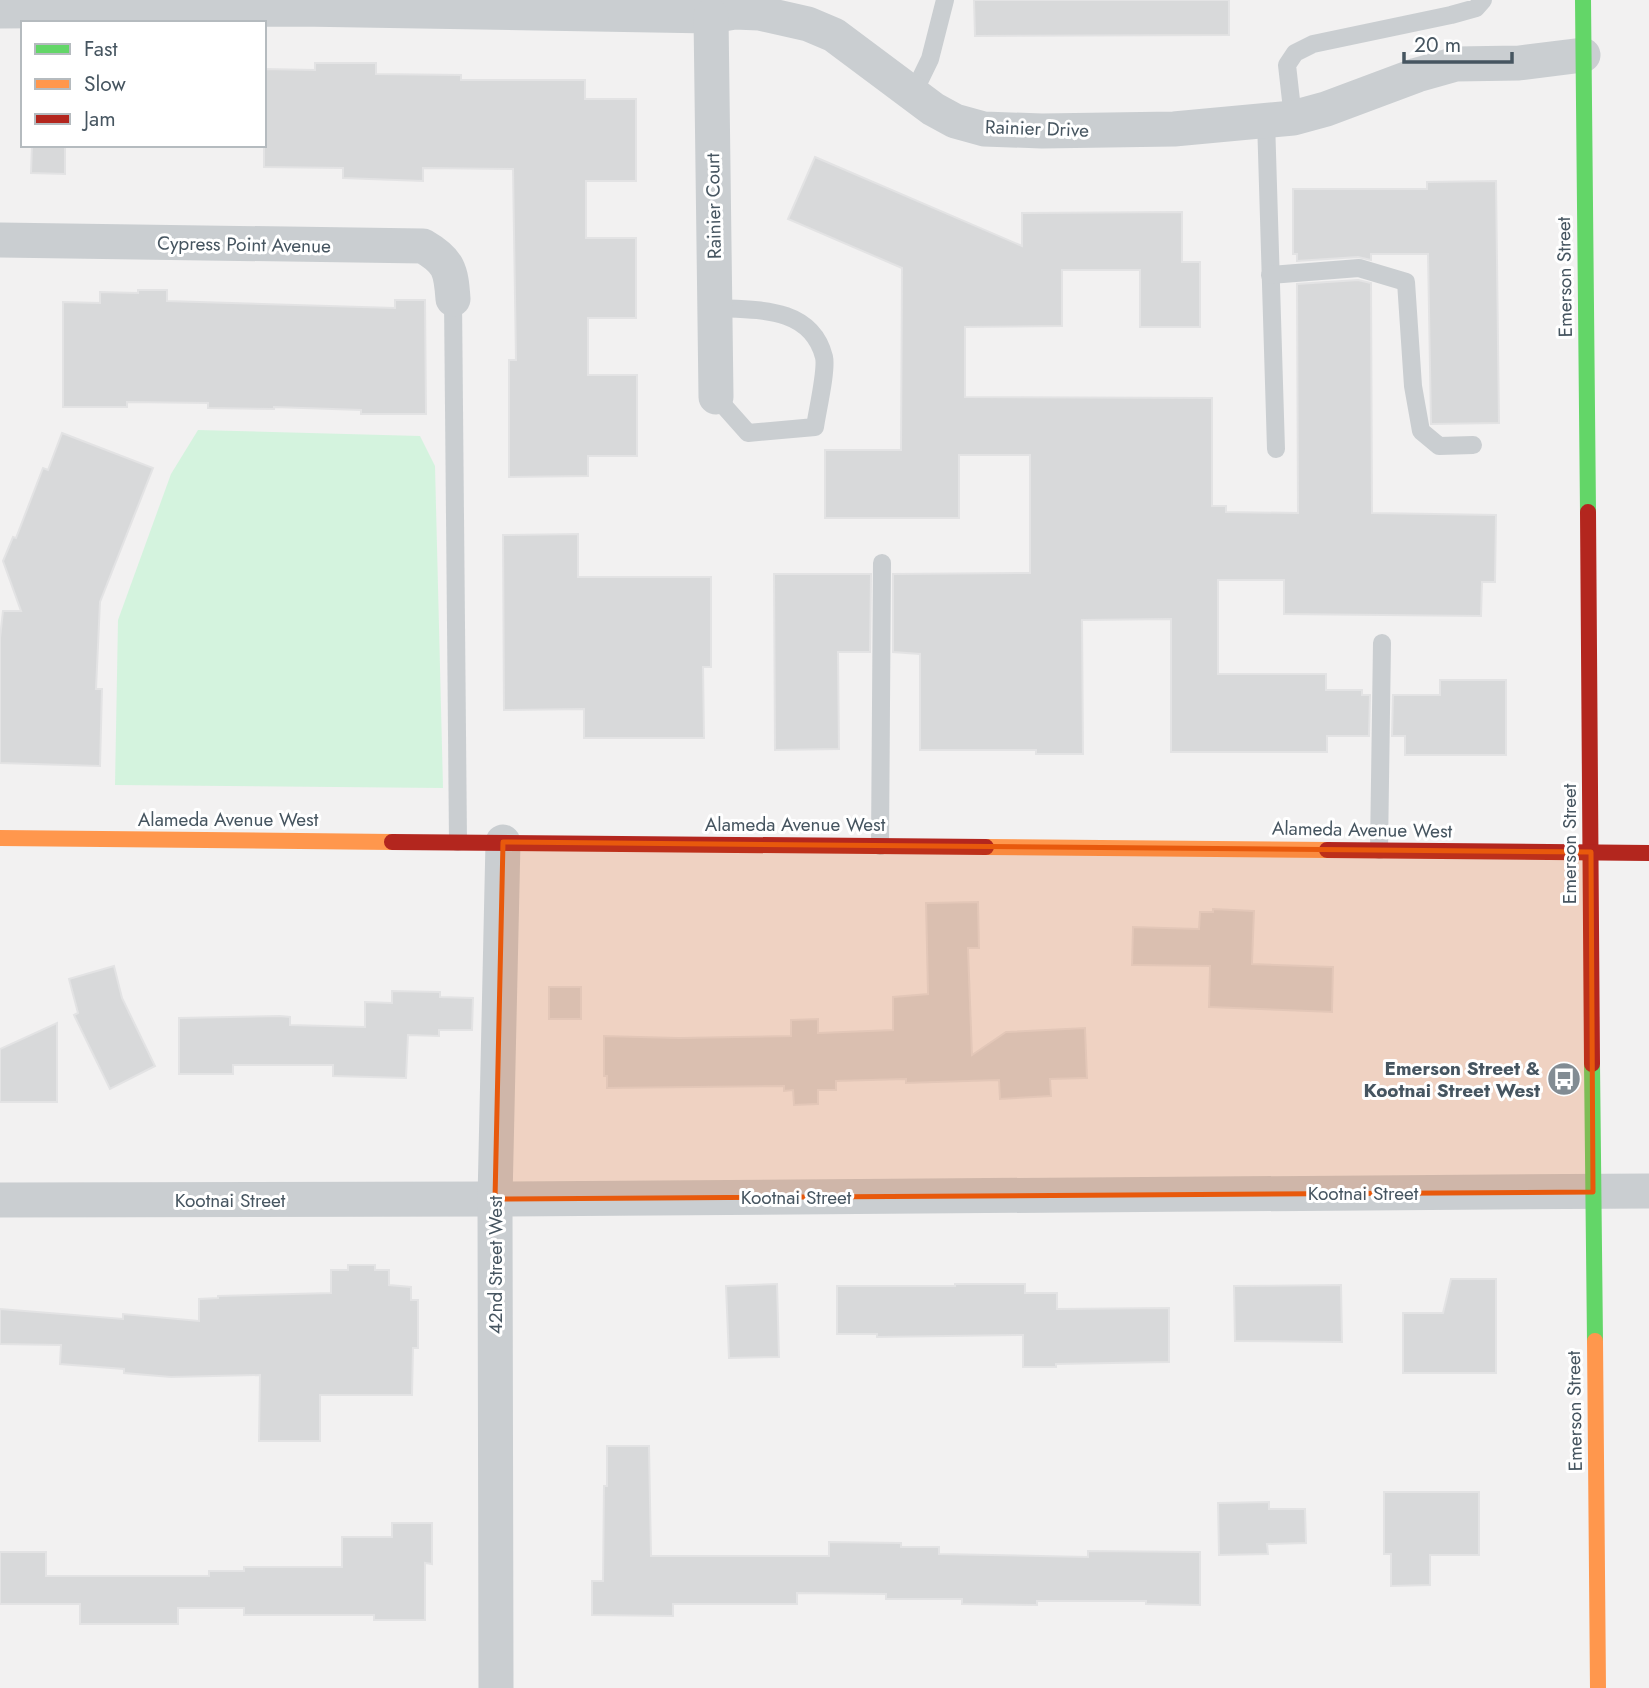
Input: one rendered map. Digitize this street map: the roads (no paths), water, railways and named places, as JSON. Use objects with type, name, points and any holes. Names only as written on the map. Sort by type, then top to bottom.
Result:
[{"type":"main road","name":"Emerson Street","points":[[1583,0],[1598,1688]]},
{"type":"main road","name":"Alameda Avenue West","points":[[0,838],[1649,853]]},
{"type":"street","name":"Rainier Drive","points":[[0,11],[301,5],[498,9],[710,8],[758,13],[808,24],[834,35],[955,121],[984,129],[1042,131],[1174,129],[1280,119],[1326,109],[1456,64],[1518,63],[1583,55]]},
{"type":"street","name":"Rainier Court","points":[[710,8],[716,397]]},
{"type":"street","name":"Cypress Point Avenue","points":[[0,240],[423,246],[444,261],[451,275],[453,299]]},
{"type":"street","name":"42nd Street West","points":[[496,1688],[495,1199],[503,842]]},
{"type":"street","name":"Kootnai Street","points":[[0,1200],[1649,1191]]},
{"type":"lane","points":[[914,94],[930,59],[945,0]]},
{"type":"lane","points":[[1276,449],[1270,275],[1280,119],[1287,65],[1295,53],[1313,44],[1451,15],[1476,8],[1483,0]]},
{"type":"lane","points":[[1270,275],[1359,268],[1406,282],[1413,386],[1421,431],[1439,446],[1473,445]]},
{"type":"lane","points":[[453,299],[458,842]]},
{"type":"lane","points":[[714,309],[777,311],[812,332],[824,359],[815,427],[748,433],[716,397]]},
{"type":"lane","points":[[880,846],[882,563]]},
{"type":"lane","points":[[1379,850],[1382,643]]},
{"type":"place","name":"Emerson Street & Kootnai Street West","points":[[1564,1079]]}]
